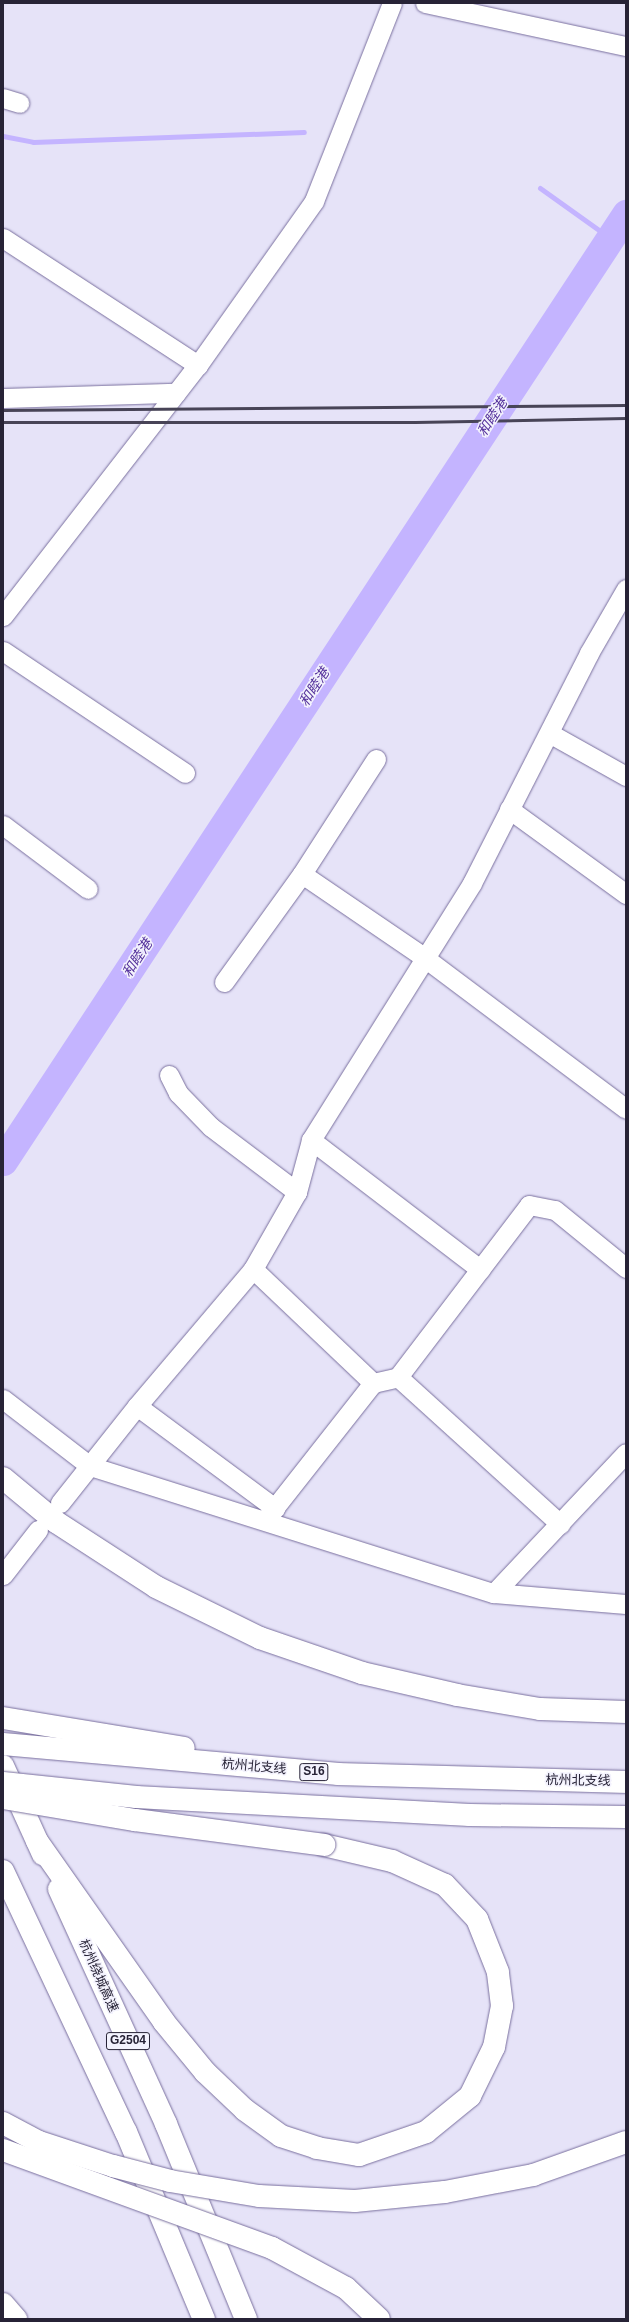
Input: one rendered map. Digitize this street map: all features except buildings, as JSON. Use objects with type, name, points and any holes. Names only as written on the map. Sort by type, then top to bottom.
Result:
[{"type":"highway","points":[[3,1478],[56,1522],[156,1587],[260,1638],[362,1673],[457,1695],[540,1709],[626,1712]]},
{"type":"highway","points":[[3,1718],[339,1774]]},
{"type":"highway","name":"杭州北支线","points":[[3,1744],[339,1774],[626,1782]]},
{"type":"highway","name":"杭州绕城高速","points":[[3,1766],[166,2124],[246,2319]]},
{"type":"highway","points":[[3,1783],[136,1797],[470,1815],[626,1817]]},
{"type":"highway","points":[[3,1798],[135,1820],[324,1846],[392,1860],[445,1885],[477,1919],[498,1972],[502,2006],[494,2047],[470,2096],[426,2132],[359,2155],[317,2148],[281,2136],[246,2110],[204,2072],[164,2022],[37,1840]]},
{"type":"highway","name":"G2504","points":[[3,1871],[126,2132],[204,2319]]},
{"type":"highway","points":[[3,2123],[39,2142],[113,2166],[170,2181],[259,2196],[355,2201],[445,2192],[533,2175],[626,2142]]},
{"type":"highway","points":[[3,2150],[272,2248],[346,2288],[379,2319]]},
{"type":"highway","points":[[3,2304],[16,2319]]},
{"type":"street","points":[[3,616],[198,365],[314,201],[392,3]]},
{"type":"street","points":[[425,3],[626,46]]},
{"type":"street","points":[[3,238],[198,365]]},
{"type":"street","points":[[3,398],[176,393]]},
{"type":"street","points":[[60,1503],[137,1406],[253,1268],[297,1192],[311,1140],[472,883],[589,653],[626,589]]},
{"type":"street","points":[[3,651],[185,773]]},
{"type":"street","points":[[548,733],[626,776]]},
{"type":"street","points":[[224,982],[302,874],[376,759]]},
{"type":"street","points":[[509,809],[626,894]]},
{"type":"street","points":[[3,825],[88,889]]},
{"type":"street","points":[[302,874],[425,958],[626,1109]]},
{"type":"street","points":[[169,1075],[178,1093],[211,1126],[297,1192]]},
{"type":"street","points":[[311,1140],[480,1269]]},
{"type":"street","points":[[270,1514],[373,1383],[398,1377],[529,1205],[555,1210],[626,1268]]},
{"type":"street","points":[[253,1268],[373,1383]]},
{"type":"street","points":[[398,1377],[560,1524]]},
{"type":"street","points":[[3,1399],[90,1466],[270,1514],[494,1593],[626,1604]]},
{"type":"street","points":[[137,1406],[270,1514]]},
{"type":"street","points":[[494,1593],[626,1452]]},
{"type":"street","points":[[3,1575],[38,1530]]},
{"type":"waterway","points":[[3,136],[33,142],[304,132]]},
{"type":"waterway","points":[[540,188],[610,238]]},
{"type":"waterway","name":"和睦港","points":[[3,1161],[626,214]]},
{"type":"railway","points":[[3,410],[626,405]]},
{"type":"railway","points":[[3,422],[415,422],[626,418]]}]
